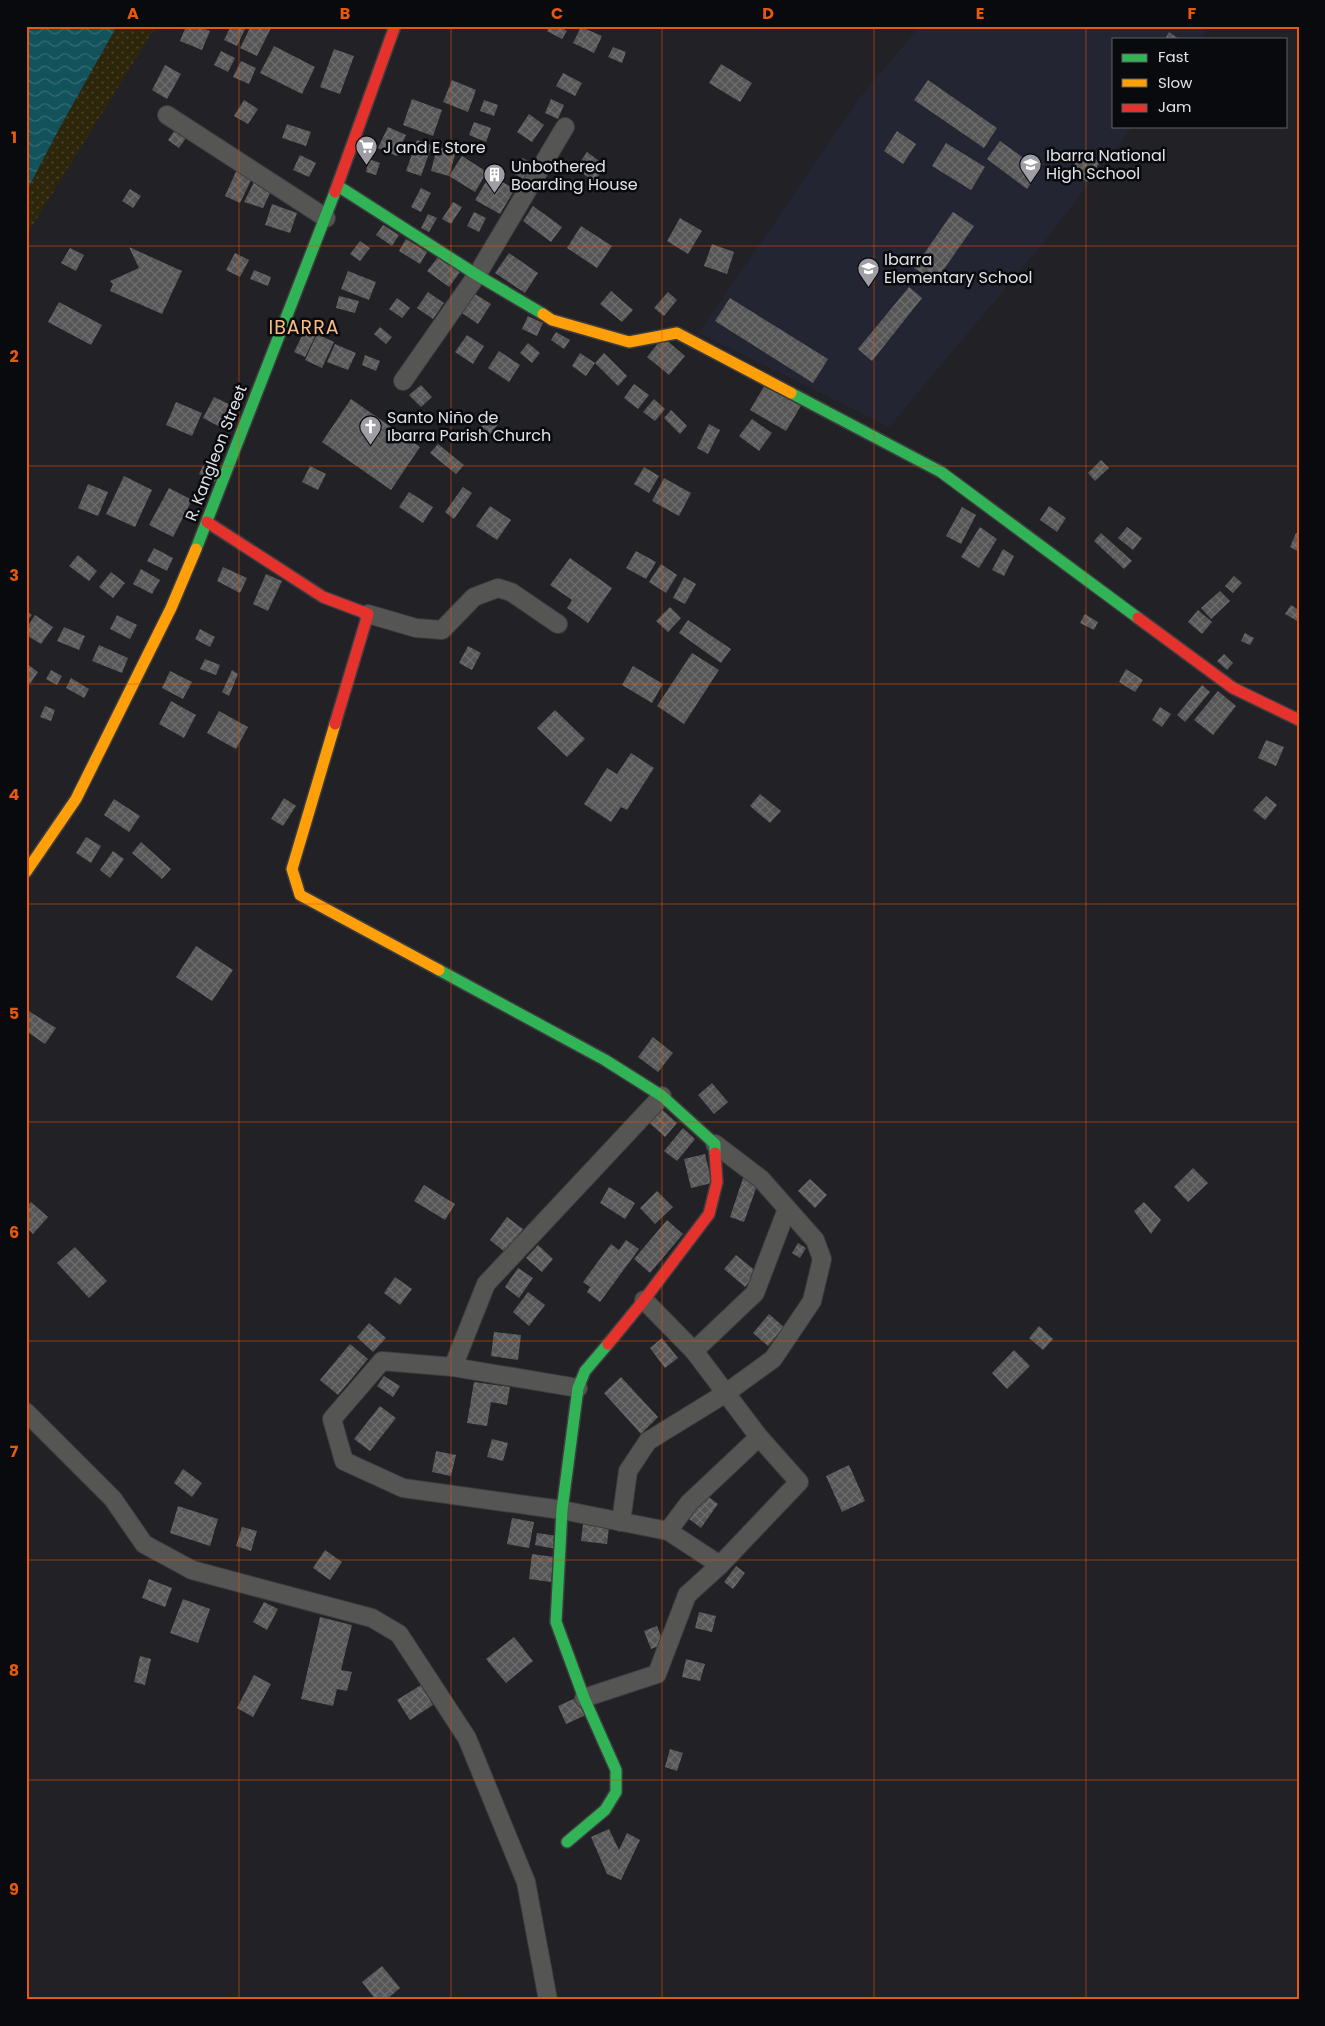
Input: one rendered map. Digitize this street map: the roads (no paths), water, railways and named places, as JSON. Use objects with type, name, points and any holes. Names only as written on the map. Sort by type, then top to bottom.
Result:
[{"type":"street","name":"R. Kangleon Street","points":[[26,872],[76,799],[166,621],[207,522],[326,218],[395,26]]},
{"type":"street","points":[[167,115],[326,218]]},
{"type":"street","points":[[403,380],[476,275],[565,127]]},
{"type":"street","points":[[338,186],[476,275],[552,320],[629,342],[677,333],[932,468],[1233,688],[1299,720]]},
{"type":"street","points":[[207,522],[323,597],[368,614],[416,628],[442,630],[474,597],[498,588],[511,592],[558,624]]},
{"type":"street","points":[[368,614],[292,869],[300,895],[606,1060],[662,1096],[715,1144],[761,1179],[815,1240],[822,1259],[812,1301],[773,1359],[726,1393],[648,1441],[628,1471],[621,1522]]},
{"type":"street","points":[[453,1367],[486,1284],[662,1096]]},
{"type":"street","points":[[567,1842],[605,1810],[616,1792],[616,1770],[584,1698],[556,1622],[562,1510],[578,1388],[586,1371],[644,1300],[710,1214],[718,1182],[715,1144]]},
{"type":"street","points":[[694,1351],[755,1293],[787,1208]]},
{"type":"street","points":[[584,1698],[657,1674],[687,1595],[720,1565],[800,1482],[759,1437],[694,1351],[644,1300]]},
{"type":"street","points":[[578,1388],[453,1367],[382,1361],[332,1419],[344,1461],[403,1488],[562,1510],[668,1531],[720,1565]]},
{"type":"street","points":[[26,1412],[113,1499],[144,1544],[192,1570],[372,1618],[399,1634],[467,1738],[526,1882],[548,2000]]},
{"type":"street","points":[[668,1531],[688,1503],[759,1437]]},
{"type":"water","points":[[26,26],[117,26],[26,192]]},
{"type":"place","name":"J and E Store","points":[[367,166]]},
{"type":"place","name":"Ibarra National High School","points":[[1030,183]]},
{"type":"place","name":"Unbothered Boarding House","points":[[495,194]]},
{"type":"place","name":"Ibarra Elementary School","points":[[868,287]]},
{"type":"place","name":"Santo Niño de Ibarra Parish Church","points":[[371,445]]},
{"type":"district","name":"IBARRA","points":[[304,327]]}]
